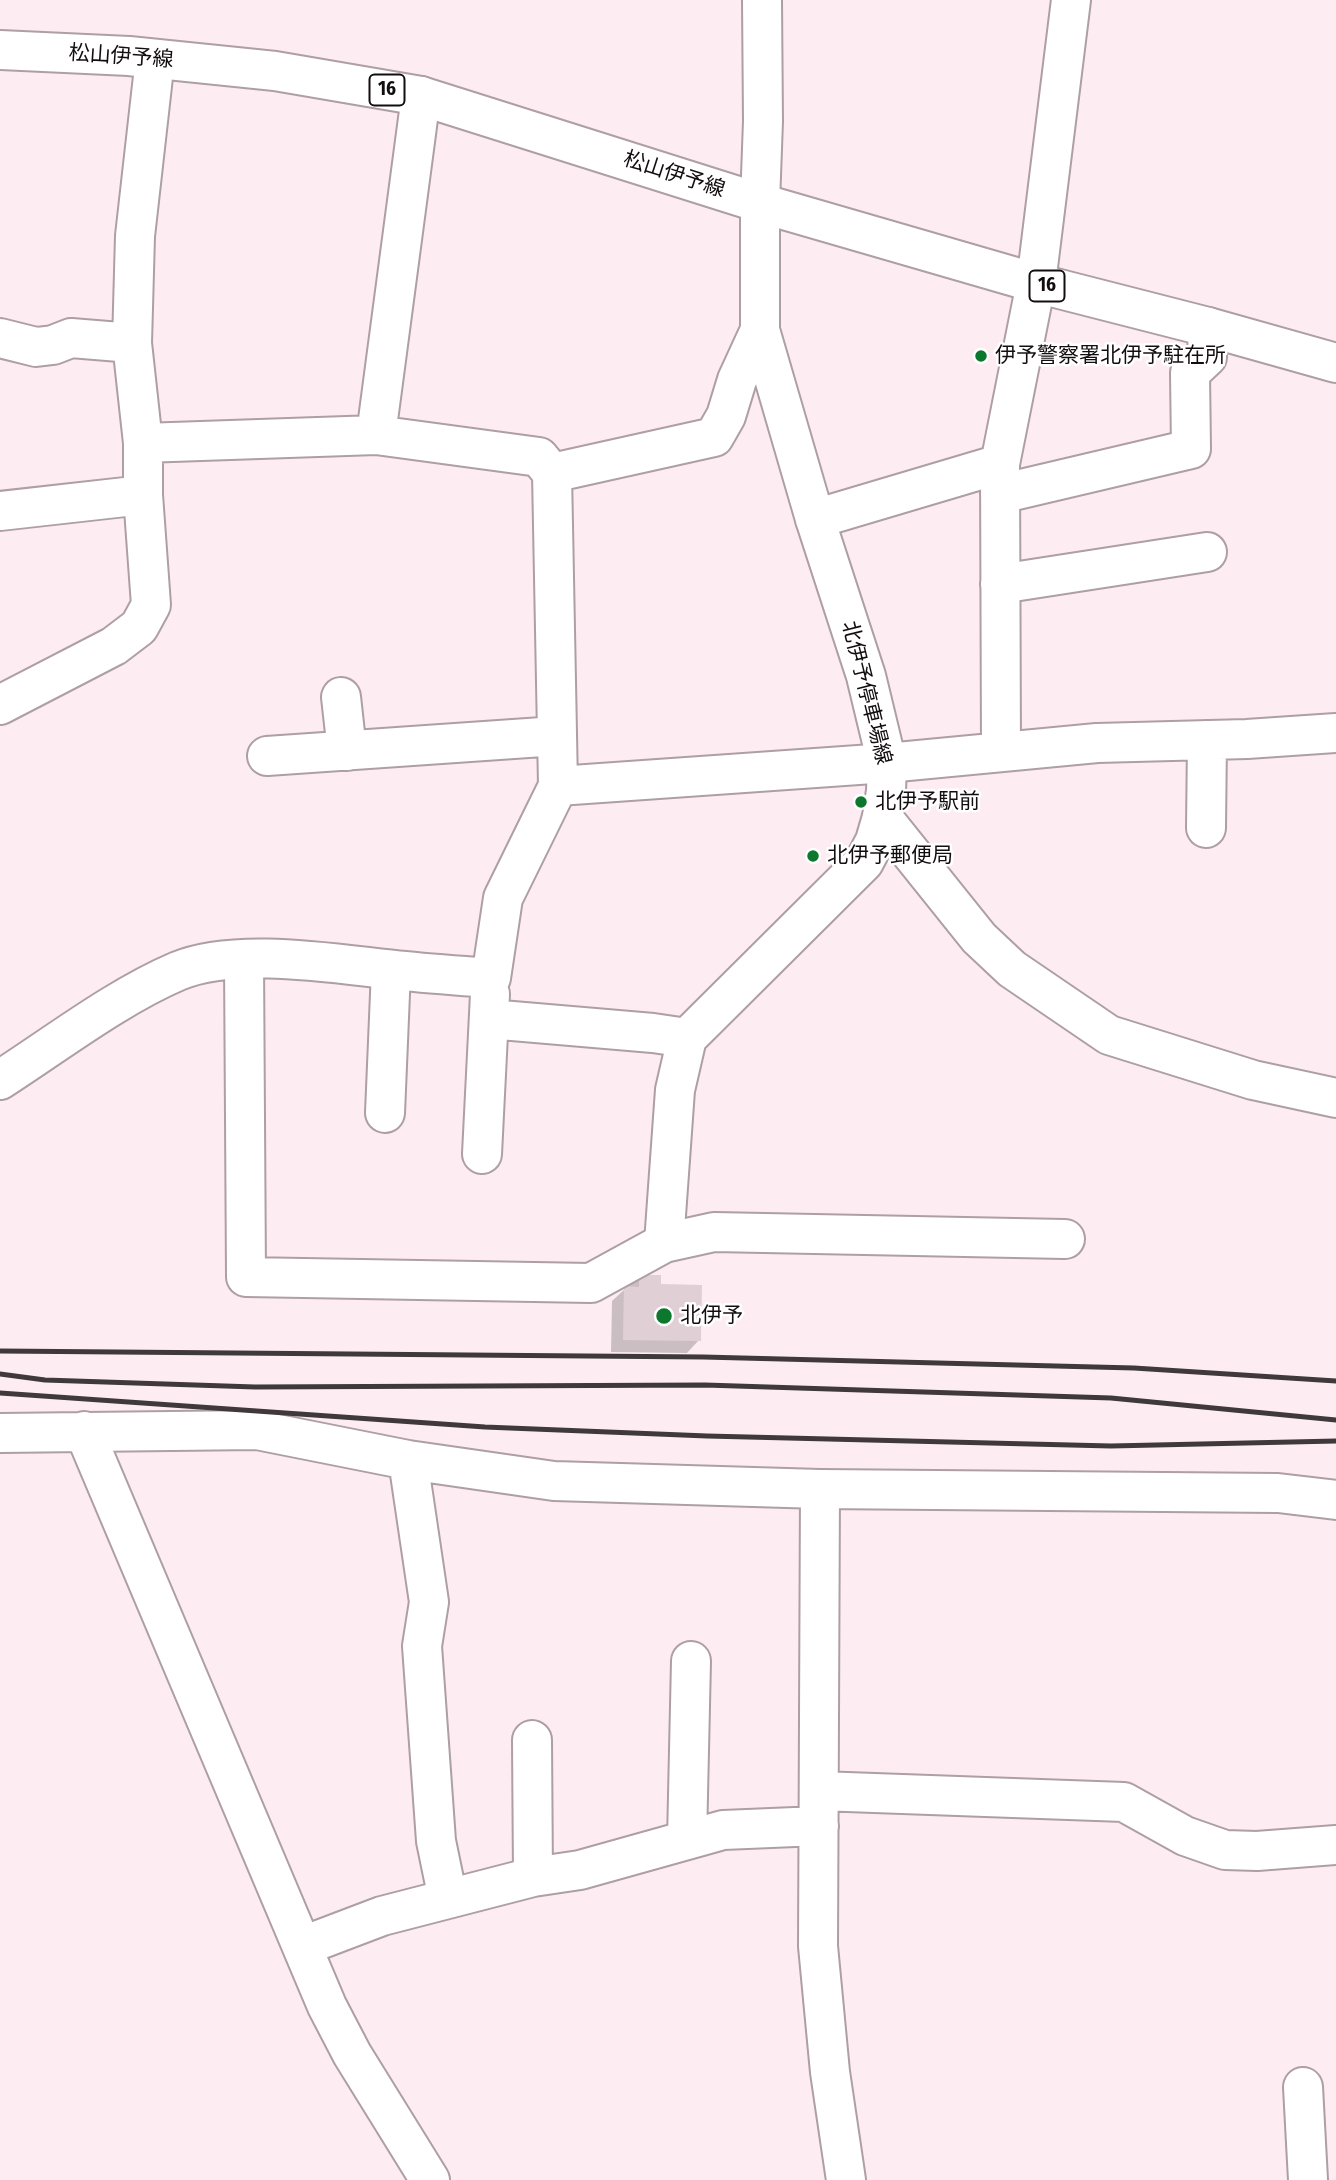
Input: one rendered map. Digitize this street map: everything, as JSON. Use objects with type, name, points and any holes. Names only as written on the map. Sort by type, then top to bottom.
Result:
[{"type":"street","name":"北伊予停車場線","points":[[687,1038],[864,862],[875,841],[886,791],[887,763],[866,676],[815,519],[760,330],[762,0]]},
{"type":"street","points":[[1001,751],[1000,479],[1036,283],[1071,0]]},
{"type":"street","name":"松山伊予線","points":[[0,50],[155,59],[275,71],[421,96],[760,203],[1036,283],[1336,363]]},
{"type":"street","points":[[0,705],[114,646],[139,627],[151,605],[143,443],[132,343],[135,236],[155,59]]},
{"type":"street","points":[[376,435],[421,96]]},
{"type":"street","points":[[815,519],[1000,479],[1191,449],[1189,373],[1207,357],[1208,327]]},
{"type":"street","points":[[552,473],[714,437],[726,416],[737,380],[760,330]]},
{"type":"street","points":[[0,338],[36,347],[53,345],[71,338],[132,343]]},
{"type":"street","points":[[143,443],[376,435],[539,457],[552,473],[558,786],[503,898],[491,978],[482,1154]]},
{"type":"street","points":[[0,511],[144,495]]},
{"type":"street","points":[[1000,584],[1207,552]]},
{"type":"street","points":[[341,697],[347,751]]},
{"type":"street","points":[[558,786],[887,763],[1097,743],[1336,733]]},
{"type":"street","points":[[267,756],[557,736]]},
{"type":"street","points":[[1206,828],[1207,740]]},
{"type":"street","points":[[882,817],[979,938],[1012,969],[1110,1035],[1253,1080],[1336,1098]]},
{"type":"street","points":[[0,1080],[118,1003],[180,970],[225,960],[329,962],[491,978]]},
{"type":"street","points":[[244,960],[246,1277],[591,1283],[664,1243],[714,1232],[1065,1239]]},
{"type":"street","points":[[385,1114],[391,970]]},
{"type":"street","points":[[489,1018],[653,1032],[687,1038],[675,1090],[664,1243]]},
{"type":"street","points":[[0,1433],[257,1430],[408,1460],[554,1481],[820,1489],[1278,1493],[1336,1500]]},
{"type":"street","points":[[84,1431],[327,2006],[352,2054],[430,2180]]},
{"type":"street","points":[[408,1460],[429,1602],[422,1646],[436,1841],[448,1899]]},
{"type":"street","points":[[820,1489],[818,1947],[830,2072],[846,2180]]},
{"type":"street","points":[[687,1840],[691,1661]]},
{"type":"street","points":[[532,1740],[533,1877]]},
{"type":"street","points":[[303,1947],[382,1916],[533,1877],[580,1870],[723,1830],[819,1809],[1124,1802],[1185,1836],[1225,1850],[1257,1851],[1336,1845]]},
{"type":"street","points":[[1303,2087],[1308,2180]]},
{"type":"building","name":"北伊予","points":[[639,1275],[661,1275],[661,1284],[702,1285],[701,1341],[623,1340],[624,1286],[639,1287]]},
{"type":"railway","points":[[0,1351],[703,1357],[1134,1368],[1336,1381]]},
{"type":"railway","points":[[0,1374],[45,1380],[255,1387],[705,1385],[1111,1398],[1336,1420]]},
{"type":"railway","points":[[0,1393],[485,1427],[707,1436],[1111,1446],[1336,1441]]},
{"type":"place","name":"伊予警察署北伊予駐在所","points":[[981,356]]},
{"type":"place","name":"北伊予駅前","points":[[861,802]]},
{"type":"place","name":"北伊予郵便局","points":[[813,856]]},
{"type":"place","name":"北伊予","points":[[664,1316]]}]
